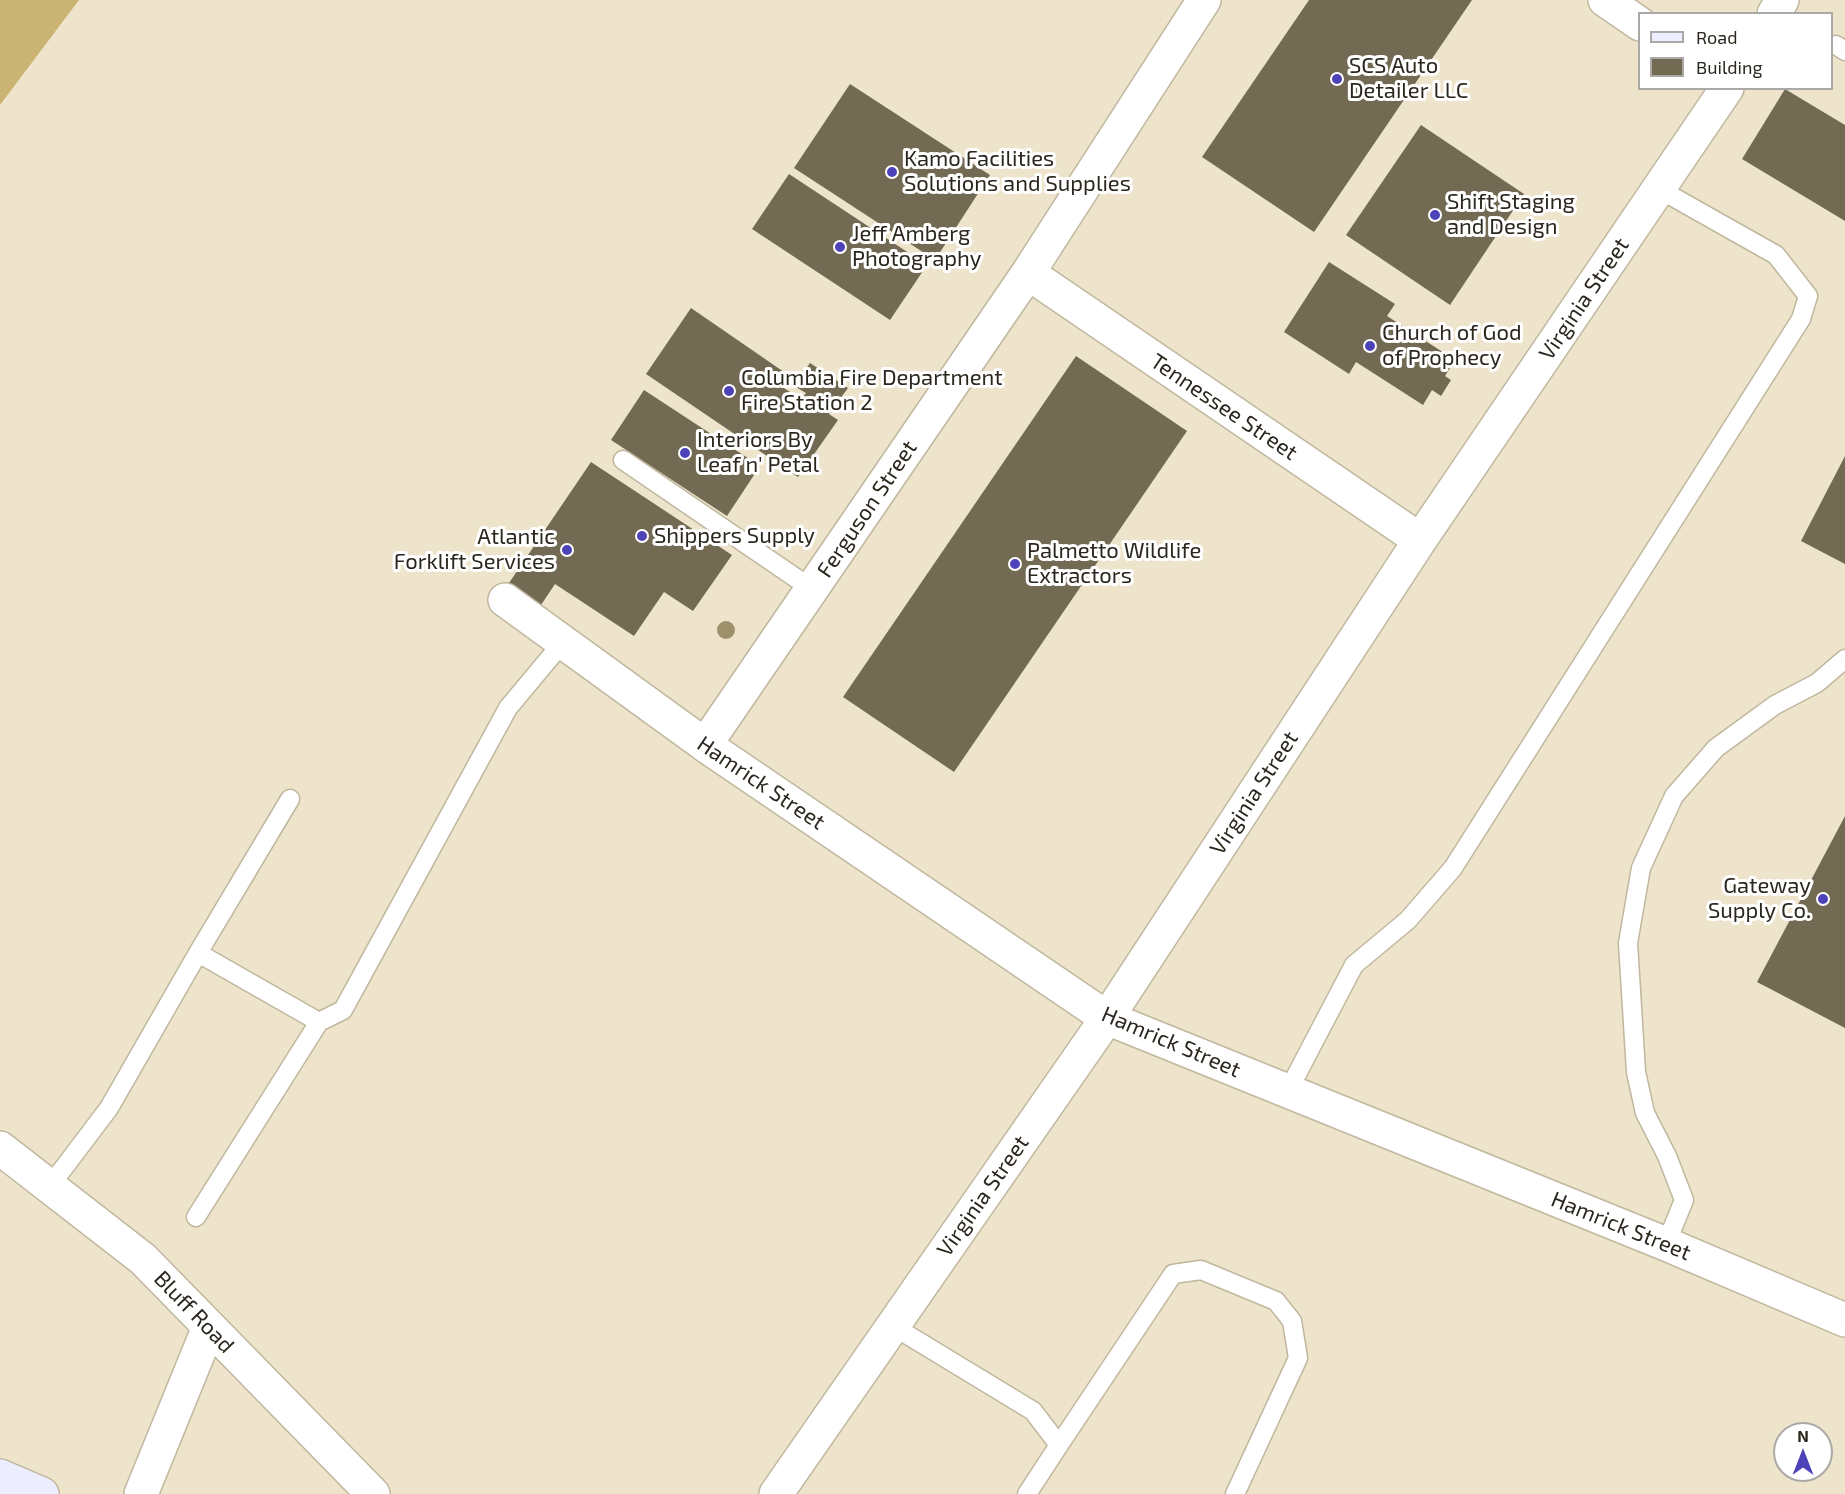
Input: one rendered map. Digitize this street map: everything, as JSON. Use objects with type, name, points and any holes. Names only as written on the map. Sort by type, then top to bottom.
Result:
[{"type":"main road","points":[[0,1476],[42,1494]]},
{"type":"street","name":"Ferguson Street","points":[[705,746],[1028,273],[1204,0]]},
{"type":"street","points":[[1605,0],[1638,23]]},
{"type":"street","name":"Virginia Street","points":[[776,1494],[1107,1018],[1420,540],[1726,90]]},
{"type":"street","name":"Tennessee Street","points":[[1028,273],[1420,540]]},
{"type":"street","name":"Hamrick Street","points":[[505,600],[705,746],[1107,1018],[1666,1244],[1845,1320]]},
{"type":"street","name":"Bluff Road","points":[[0,1148],[143,1259],[373,1494]]},
{"type":"street","points":[[141,1494],[209,1327]]},
{"type":"lane","points":[[1288,1091],[1354,965],[1408,920],[1453,868],[1800,319],[1808,296],[1776,255],[1659,189]]},
{"type":"lane","points":[[623,460],[812,589]]},
{"type":"lane","points":[[196,1217],[319,1022],[343,1010],[508,708],[563,642]]},
{"type":"lane","points":[[1666,1244],[1684,1200],[1667,1156],[1645,1113],[1636,1072],[1628,943],[1641,868],[1674,796],[1716,748],[1775,705],[1817,683],[1845,659]]},
{"type":"lane","points":[[50,1186],[109,1108],[290,799]]},
{"type":"lane","points":[[198,953],[319,1022]]},
{"type":"lane","points":[[1027,1494],[1173,1274],[1201,1270],[1276,1301],[1292,1321],[1298,1358],[1234,1494]]},
{"type":"lane","points":[[893,1326],[1032,1410],[1059,1446]]},
{"type":"shaded area","points":[[0,0],[79,0],[0,105]]},
{"type":"building","name":"SCS Auto Detailer LLC","points":[[1309,0],[1472,0],[1314,232],[1202,157]]},
{"type":"building","name":"Kamo Facilities Solutions and Supplies","points":[[850,84],[990,175],[935,260],[794,168]]},
{"type":"building","points":[[1784,90],[1845,125],[1845,221],[1742,159]]},
{"type":"building","name":"Shift Staging and Design","points":[[1421,125],[1524,194],[1450,305],[1346,235]]},
{"type":"building","name":"Jeff Amberg Photography","points":[[789,174],[927,265],[890,320],[752,229]]},
{"type":"building","name":"Church of God of Prophecy","points":[[1329,262],[1395,304],[1387,316],[1455,360],[1445,376],[1451,380],[1441,396],[1432,390],[1423,405],[1356,362],[1349,374],[1284,332]]},
{"type":"building","name":"Columbia Fire Department Fire Station 2","points":[[691,308],[784,372],[776,383],[801,399],[806,393],[794,386],[810,363],[848,388],[829,414],[838,420],[798,477],[646,374]]},
{"type":"building","name":"Palmetto Wildlife Extractors","points":[[1076,356],[1187,431],[954,772],[843,697]]},
{"type":"building","name":"Interiors By Leaf n' Petal","points":[[644,390],[760,466],[727,516],[611,440]]},
{"type":"building","points":[[1845,456],[1845,564],[1801,541]]},
{"type":"building","points":[[591,462],[732,555],[693,611],[664,592],[634,636],[555,584],[541,605],[509,583]]},
{"type":"building","name":"Gateway Supply Co.","points":[[1845,816],[1845,1028],[1757,982]]},
{"type":"place","name":"SCS Auto Detailer LLC","points":[[1337,79]]},
{"type":"place","name":"Kamo Facilities Solutions and Supplies","points":[[892,172]]},
{"type":"place","name":"Shift Staging and Design","points":[[1435,215]]},
{"type":"place","name":"Jeff Amberg Photography","points":[[840,247]]},
{"type":"place","name":"Church of God of Prophecy","points":[[1370,346]]},
{"type":"place","name":"Columbia Fire Department Fire Station 2","points":[[729,391]]},
{"type":"place","name":"Interiors By Leaf n' Petal","points":[[685,453]]},
{"type":"place","name":"Shippers Supply","points":[[642,536]]},
{"type":"place","name":"Atlantic Forklift Services","points":[[567,550]]},
{"type":"place","name":"Palmetto Wildlife Extractors","points":[[1015,564]]},
{"type":"place","name":"Gateway Supply Co.","points":[[1823,899]]}]
